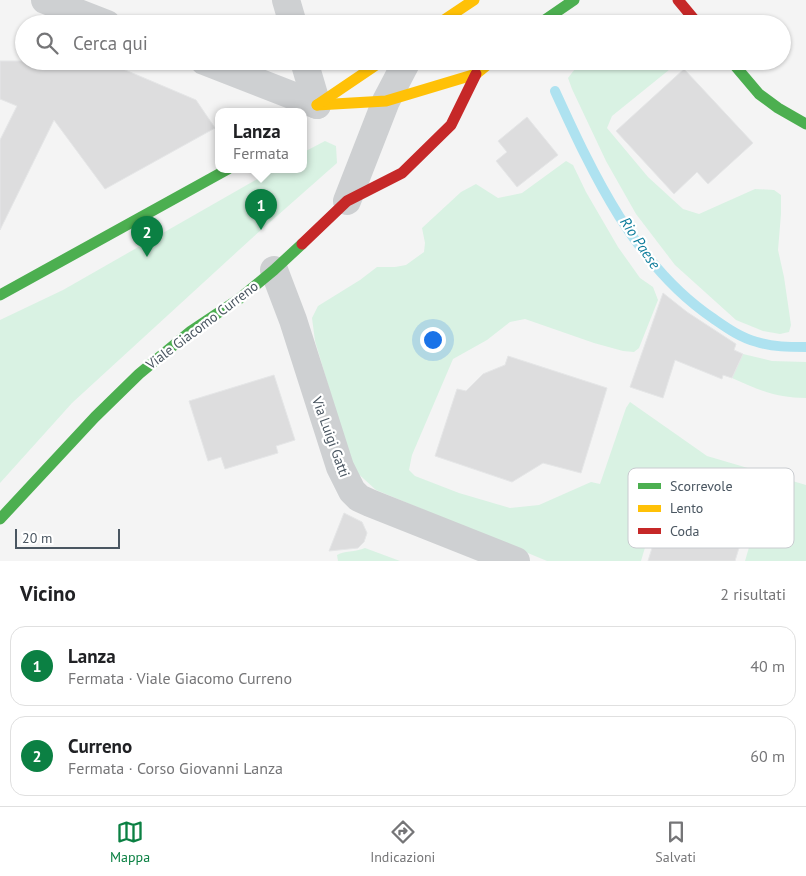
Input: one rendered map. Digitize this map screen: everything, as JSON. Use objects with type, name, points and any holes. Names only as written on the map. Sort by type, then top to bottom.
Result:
[{"type":"street","points":[[46,0],[84,15]]},
{"type":"street","points":[[286,0],[290,15]]},
{"type":"street","points":[[452,15],[474,0]]},
{"type":"street","points":[[552,15],[574,0]]},
{"type":"street","points":[[678,0],[690,15]]},
{"type":"street","points":[[223,70],[306,108]]},
{"type":"street","points":[[305,70],[310,110]]},
{"type":"street","points":[[310,110],[369,70]]},
{"type":"street","name":"Viale Giacomo Curreno","points":[[348,201],[386,101],[402,70]]},
{"type":"street","points":[[310,110],[386,101],[476,74],[481,70]]},
{"type":"street","points":[[739,70],[759,94],[778,108],[806,124]]},
{"type":"street","name":"Viale Giacomo Curreno","points":[[0,519],[139,374],[191,331],[239,299],[274,270],[348,201],[402,173],[451,125],[476,74]]},
{"type":"street","points":[[0,295],[221,173]]},
{"type":"street","name":"Via Luigi Gatti","points":[[274,270],[293,320],[340,467],[352,491],[359,498],[370,503],[516,561]]},
{"type":"green space","points":[[574,70],[669,70],[612,116],[607,128],[648,177],[683,209],[699,214],[755,189],[774,190],[781,195],[778,250],[791,325],[789,332],[780,334],[763,331],[736,320],[675,265],[636,214],[606,161],[568,78]]},
{"type":"green space","points":[[325,141],[336,146],[337,163],[72,403],[0,483],[0,320],[63,290],[268,173],[307,173],[307,150]]},
{"type":"green space","points":[[566,161],[573,165],[586,192],[618,247],[640,278],[653,287],[658,300],[639,348],[634,352],[623,351],[525,319],[510,322],[487,340],[453,359],[412,455],[409,470],[415,476],[459,493],[510,508],[539,505],[591,482],[600,484],[626,408],[630,402],[707,456],[748,468],[628,468],[628,548],[645,548],[641,561],[547,561],[376,490],[353,469],[315,341],[312,318],[318,306],[377,267],[406,265],[424,252],[425,243],[422,228],[461,192],[476,184],[498,198],[522,193]]},
{"type":"green space","points":[[743,354],[772,361],[806,362],[806,398],[786,397],[750,386],[732,378]]},
{"type":"green space","points":[[794,481],[806,485],[806,561],[745,561],[749,548],[794,548]]},
{"type":"green space","points":[[365,548],[400,561],[338,561],[337,555]]},
{"type":"building","points":[[0,61],[15,61],[15,70],[125,70],[196,100],[215,128],[105,189],[54,120],[0,230],[0,140],[17,106],[0,99]]},
{"type":"building","points":[[685,70],[753,143],[708,184],[697,172],[674,194],[616,131]]},
{"type":"building","points":[[527,117],[558,155],[517,187],[496,161],[507,152],[498,141]]},
{"type":"building","points":[[663,293],[687,312],[736,344],[734,350],[743,354],[732,378],[723,375],[722,379],[675,360],[663,398],[630,387]]},
{"type":"building","points":[[508,356],[607,388],[581,473],[543,463],[512,482],[435,456],[457,389],[466,391],[483,374],[505,365]]},
{"type":"building","points":[[274,375],[295,440],[276,446],[278,453],[225,469],[221,457],[208,461],[189,401]]},
{"type":"building","points":[[344,513],[362,522],[367,533],[364,542],[358,548],[329,551]]},
{"type":"building","points":[[652,548],[739,548],[735,561],[648,561]]},
{"type":"waterway","name":"Rio Paese","points":[[555,91],[601,186],[619,216],[661,273],[686,297],[714,319],[740,335],[769,345],[806,347]]},
{"type":"traffic: fast","points":[[552,15],[574,0]]},
{"type":"traffic: fast","points":[[739,70],[759,94],[778,108],[806,124]]},
{"type":"traffic: fast","points":[[0,295],[221,173]]},
{"type":"traffic: fast","points":[[0,519],[95,417],[139,374],[191,331],[239,299],[302,244]]},
{"type":"traffic: slow","points":[[452,15],[474,0]]},
{"type":"traffic: slow","points":[[317,105],[369,70]]},
{"type":"traffic: slow","points":[[317,105],[386,101],[476,74],[481,70]]},
{"type":"traffic: jam","points":[[678,0],[690,15]]},
{"type":"traffic: jam","points":[[302,244],[347,201],[402,173],[451,125],[476,74]]},
{"type":"place","name":"Lanza","points":[[261,230]]},
{"type":"place","name":"Curreno","points":[[147,257]]}]
